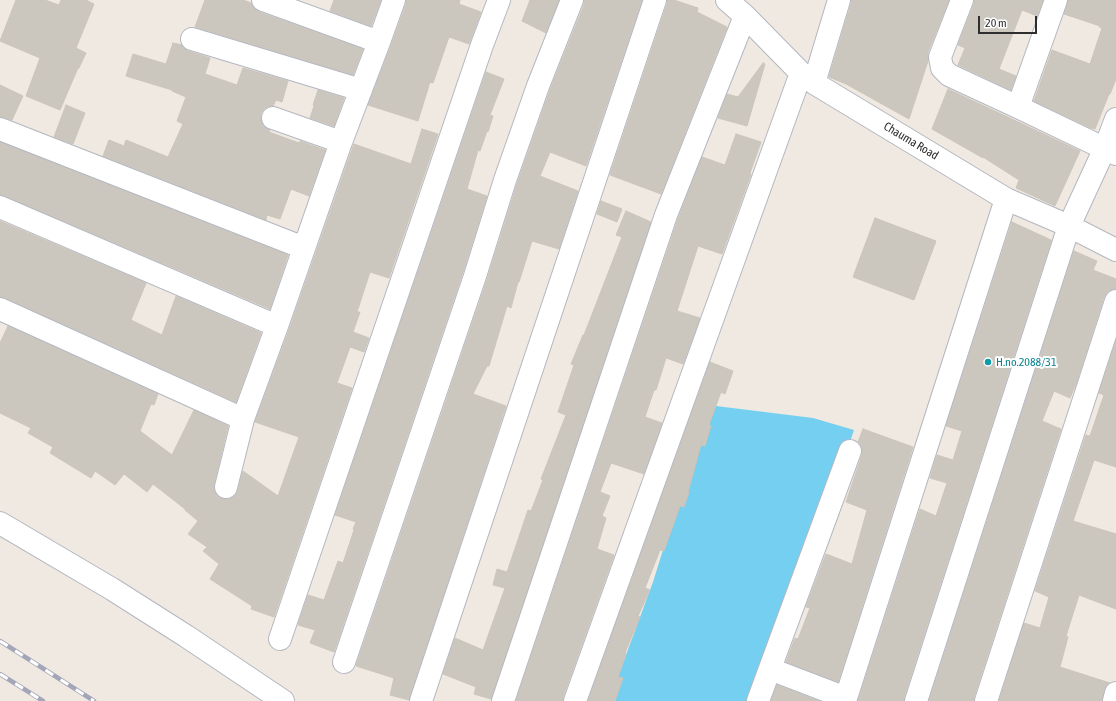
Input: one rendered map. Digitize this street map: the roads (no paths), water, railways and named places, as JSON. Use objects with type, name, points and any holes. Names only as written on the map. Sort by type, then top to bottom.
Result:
[{"type":"street","points":[[263,0],[379,42]]},
{"type":"street","points":[[226,487],[243,419],[341,142],[394,0]]},
{"type":"street","points":[[280,639],[482,45],[499,0]]},
{"type":"street","points":[[344,662],[475,276],[505,180],[538,86],[572,0]]},
{"type":"street","points":[[421,701],[655,0]]},
{"type":"street","points":[[575,701],[599,633],[808,78],[839,0]]},
{"type":"street","points":[[962,0],[940,57],[942,68],[949,76],[1111,151]]},
{"type":"street","points":[[1018,107],[1056,0]]},
{"type":"street","points":[[503,701],[666,215],[734,5]]},
{"type":"street","name":"Chauma Road","points":[[734,5],[808,78],[1006,199],[1069,226],[1116,250]]},
{"type":"street","points":[[192,39],[361,90]]},
{"type":"street","points":[[274,118],[341,142]]},
{"type":"street","points":[[916,701],[1069,226],[1111,151],[1116,119]]},
{"type":"street","points":[[0,129],[304,248]]},
{"type":"street","points":[[770,669],[846,700],[1006,199]]},
{"type":"street","points":[[0,207],[277,326]]},
{"type":"street","points":[[986,701],[1116,301]]},
{"type":"street","points":[[0,309],[243,419]]},
{"type":"street","points":[[758,701],[850,451]]},
{"type":"street","points":[[0,523],[112,589],[186,636],[283,701]]},
{"type":"street","points":[[1114,701],[1116,693]]},
{"type":"water","points":[[708,405],[813,418],[854,430],[761,701],[609,701],[653,582]]},
{"type":"railway","points":[[0,641],[94,701]]},
{"type":"railway","points":[[0,674],[43,701]]},
{"type":"place","name":"H.no.2088/31","points":[[988,362]]}]
